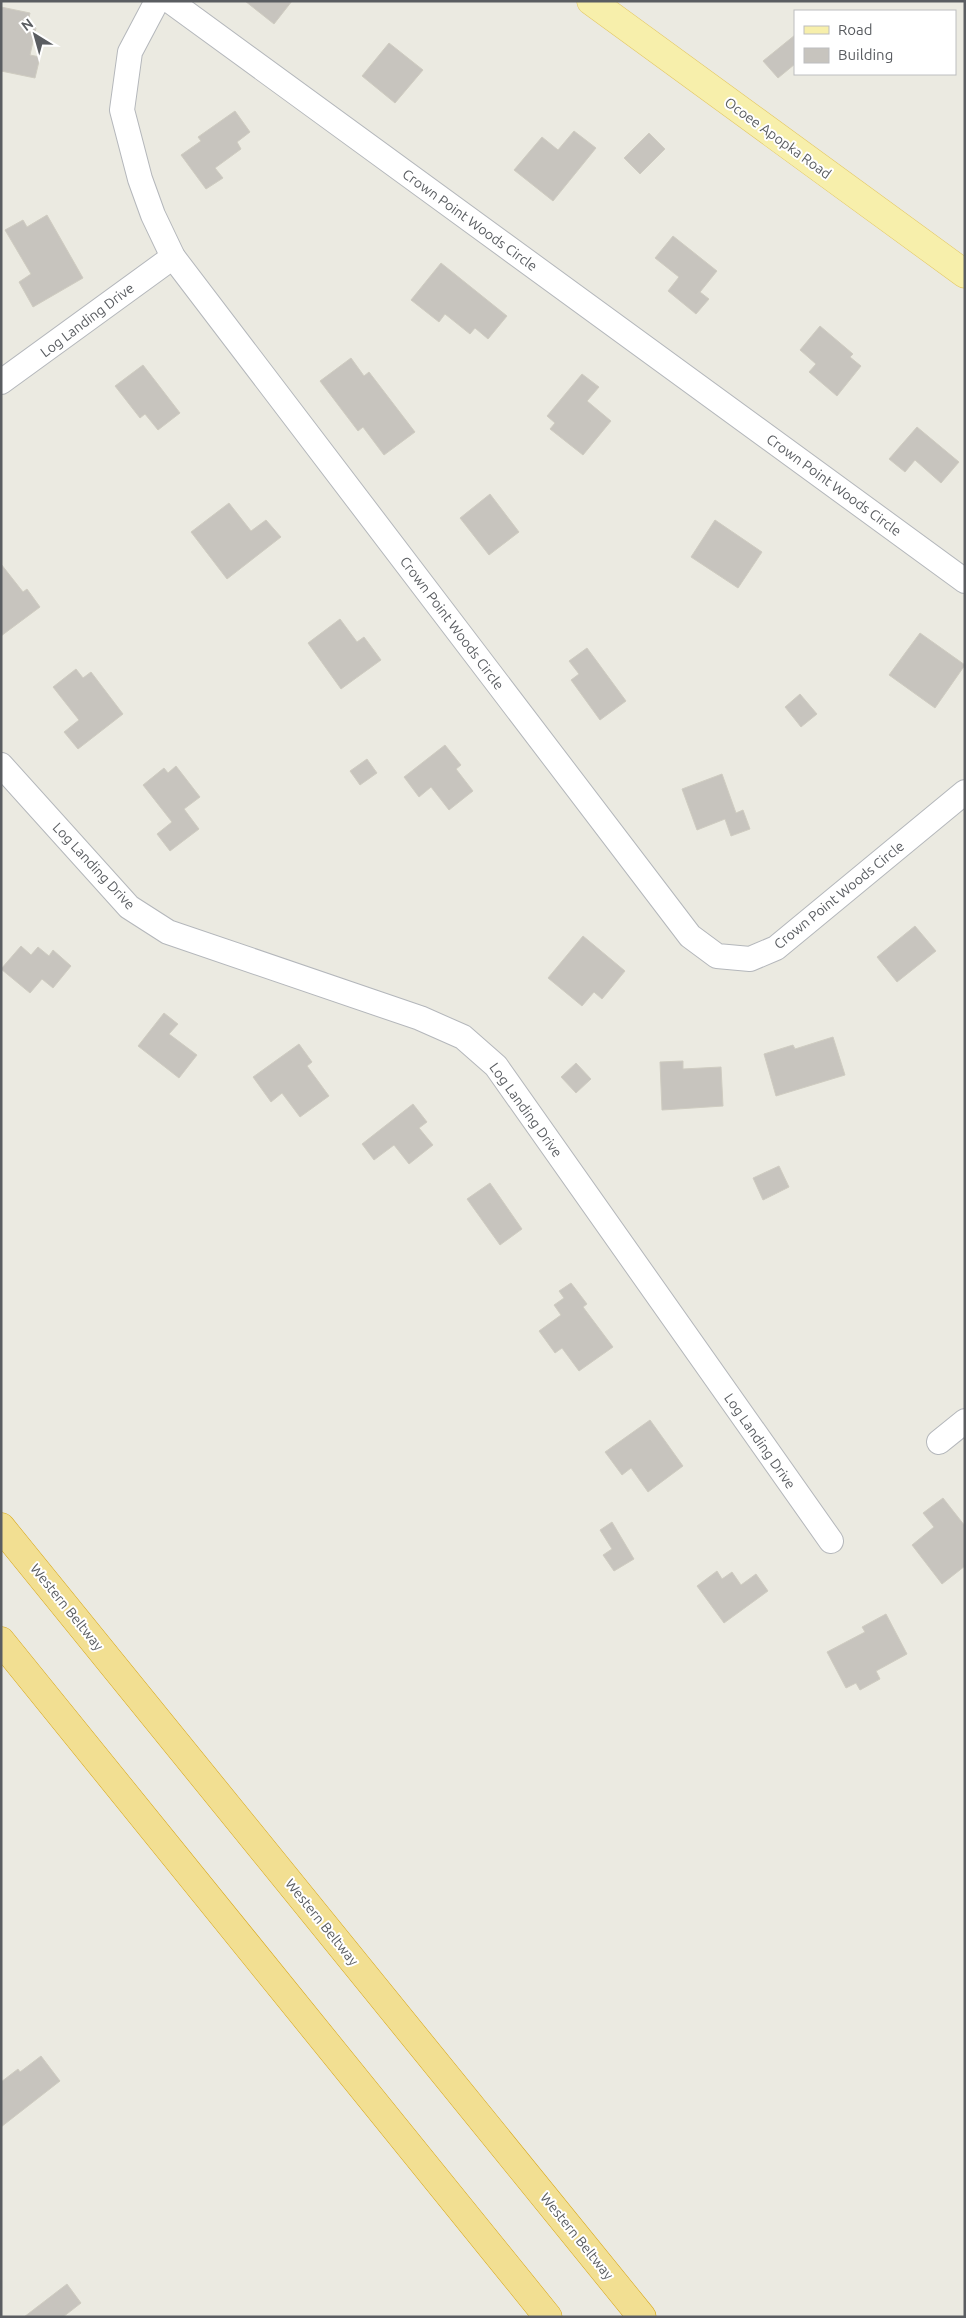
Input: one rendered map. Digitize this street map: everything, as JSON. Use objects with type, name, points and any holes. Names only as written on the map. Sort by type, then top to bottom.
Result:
[{"type":"highway","name":"Western Beltway","points":[[1,1527],[642,2317]]},
{"type":"highway","points":[[1,1641],[548,2317]]},
{"type":"main road","name":"Ocoee Apopka Road","points":[[591,1],[965,274]]},
{"type":"street","name":"Crown Point Woods Circle","points":[[157,1],[130,52],[122,110],[140,179],[153,215],[173,256],[690,936],[717,956],[750,959],[776,948],[965,792]]},
{"type":"street","name":"Crown Point Woods Circle","points":[[170,1],[965,581]]},
{"type":"street","name":"Log Landing Drive","points":[[1,382],[173,256]]},
{"type":"street","name":"Log Landing Drive","points":[[1,765],[129,907],[168,932],[420,1018],[463,1037],[496,1066],[831,1541]]},
{"type":"street","points":[[939,1442],[965,1422]]},
{"type":"building","points":[[245,1],[292,1],[274,24]]},
{"type":"building","points":[[1,7],[30,13],[27,26],[36,28],[30,55],[40,57],[35,78],[1,71]]},
{"type":"building","points":[[794,36],[794,65],[778,78],[763,61]]},
{"type":"building","points":[[389,43],[423,70],[395,103],[362,76]]},
{"type":"building","points":[[235,111],[250,132],[237,142],[241,149],[215,168],[223,178],[206,189],[181,155],[201,141],[198,137]]},
{"type":"building","points":[[574,131],[596,148],[553,201],[514,170],[542,137],[558,150]]},
{"type":"building","points":[[649,133],[665,149],[640,174],[624,158]]},
{"type":"building","points":[[47,215],[83,278],[33,307],[19,282],[31,274],[5,230],[23,220],[27,227]]},
{"type":"building","points":[[673,236],[717,271],[700,292],[709,299],[696,314],[668,291],[679,277],[655,258]]},
{"type":"building","points":[[441,263],[507,316],[488,339],[475,328],[470,334],[445,314],[439,322],[411,300]]},
{"type":"building","points":[[820,326],[853,354],[850,357],[861,366],[837,396],[809,372],[816,364],[800,350]]},
{"type":"building","points":[[351,358],[364,376],[369,372],[415,432],[384,455],[363,427],[358,431],[320,381]]},
{"type":"building","points":[[143,365],[180,413],[158,430],[145,414],[140,418],[115,386]]},
{"type":"building","points":[[582,374],[599,387],[587,401],[611,421],[583,455],[550,429],[555,423],[547,416]]},
{"type":"building","points":[[917,427],[959,462],[941,483],[915,460],[905,472],[889,459]]},
{"type":"building","points":[[490,494],[519,532],[489,555],[460,518]]},
{"type":"building","points":[[229,503],[251,531],[266,520],[281,537],[227,579],[191,532]]},
{"type":"building","points":[[715,520],[762,552],[738,588],[691,557]]},
{"type":"building","points":[[1,564],[23,592],[27,589],[40,607],[1,636]]},
{"type":"building","points":[[340,619],[357,642],[364,637],[381,660],[341,689],[308,643]]},
{"type":"building","points":[[920,633],[965,665],[935,708],[889,675]]},
{"type":"building","points":[[587,648],[626,701],[600,720],[571,680],[579,674],[569,661]]},
{"type":"building","points":[[76,669],[83,678],[91,672],[123,714],[78,749],[64,732],[79,720],[53,687]]},
{"type":"building","points":[[800,694],[817,714],[801,727],[785,707]]},
{"type":"building","points":[[445,745],[461,765],[456,769],[473,791],[449,810],[431,787],[419,797],[404,777]]},
{"type":"building","points":[[367,759],[377,773],[360,785],[350,771]]},
{"type":"building","points":[[176,766],[200,797],[184,809],[199,829],[170,851],[157,834],[172,822],[143,785],[164,768],[168,773]]},
{"type":"building","points":[[722,774],[736,813],[743,810],[750,829],[731,836],[725,819],[697,830],[682,789]]},
{"type":"building","points":[[915,926],[936,951],[897,982],[877,957]]},
{"type":"building","points":[[583,936],[625,971],[602,999],[594,992],[582,1006],[548,978]]},
{"type":"building","points":[[21,946],[31,955],[38,947],[49,956],[53,950],[71,966],[53,988],[42,979],[30,993],[1,969]]},
{"type":"building","points":[[164,1013],[178,1024],[169,1034],[197,1055],[179,1078],[138,1046]]},
{"type":"building","points":[[833,1037],[845,1075],[776,1096],[764,1054],[793,1045],[795,1049]]},
{"type":"building","points":[[299,1044],[312,1062],[307,1066],[329,1096],[300,1117],[282,1093],[271,1102],[253,1077]]},
{"type":"building","points":[[683,1061],[683,1069],[721,1067],[723,1106],[662,1110],[660,1062]]},
{"type":"building","points":[[576,1063],[591,1079],[576,1093],[561,1077]]},
{"type":"building","points":[[413,1104],[427,1122],[419,1128],[433,1145],[409,1164],[394,1145],[374,1160],[362,1144]]},
{"type":"building","points":[[779,1166],[789,1187],[763,1200],[753,1178]]},
{"type":"building","points":[[490,1183],[522,1229],[500,1245],[467,1199]]},
{"type":"building","points":[[571,1283],[587,1304],[583,1307],[613,1347],[579,1371],[562,1348],[555,1353],[539,1331],[561,1315],[554,1305],[564,1298],[559,1291]]},
{"type":"building","points":[[650,1420],[683,1466],[648,1492],[631,1468],[622,1475],[605,1452]]},
{"type":"building","points":[[943,1498],[965,1526],[965,1566],[942,1584],[912,1545],[934,1527],[923,1513]]},
{"type":"building","points":[[612,1522],[634,1559],[614,1571],[603,1555],[612,1549],[600,1530]]},
{"type":"building","points":[[717,1571],[722,1579],[732,1572],[741,1585],[756,1574],[768,1591],[724,1623],[697,1586]]},
{"type":"building","points":[[886,1614],[907,1654],[876,1671],[880,1679],[860,1690],[856,1683],[846,1688],[827,1652],[865,1632],[862,1627]]},
{"type":"building","points":[[41,2056],[60,2081],[1,2127],[1,2082],[18,2069],[20,2072]]},
{"type":"building","points":[[67,2284],[81,2303],[63,2317],[24,2317]]}]
